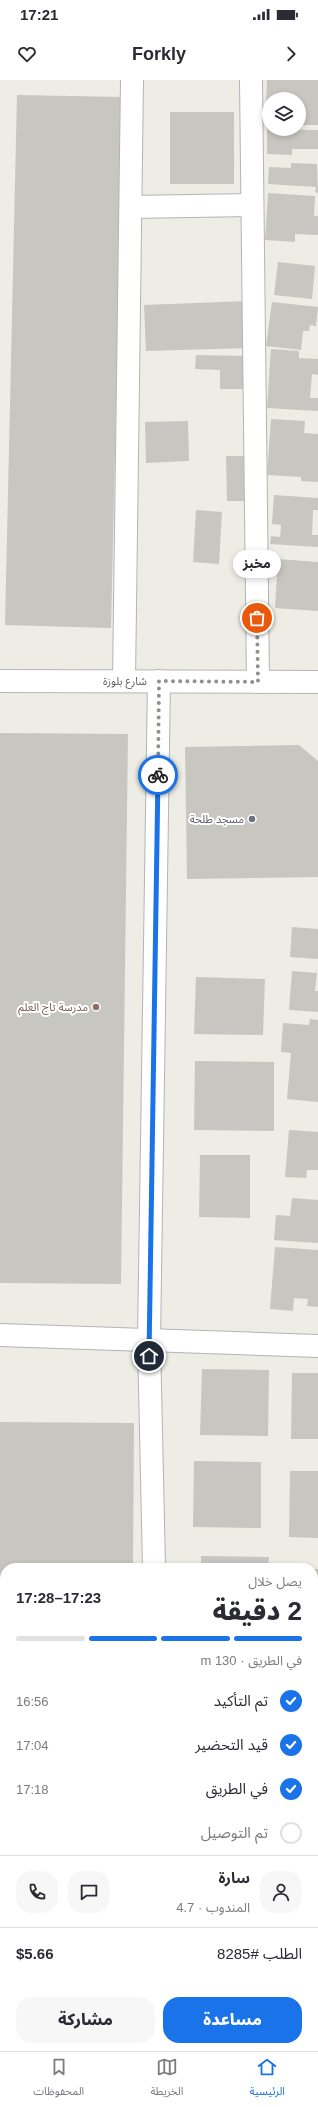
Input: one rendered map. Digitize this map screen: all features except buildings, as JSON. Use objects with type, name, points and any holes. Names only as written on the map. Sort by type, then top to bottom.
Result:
[{"type":"street","points":[[124,681],[132,80]]},
{"type":"street","points":[[251,80],[252,205],[266,682]]},
{"type":"street","points":[[131,207],[252,205]]},
{"type":"street","name":"شارع بلوزة","points":[[0,680],[318,682]]},
{"type":"street","points":[[154,1563],[149,1340],[159,681]]},
{"type":"street","points":[[0,1335],[318,1346]]},
{"type":"way so far","points":[[158,775],[159,681],[258,682],[257,618]]},
{"type":"place","name":"مخبز","points":[[257,618]]},
{"type":"place","name":"مسجد طلحة","points":[[252,819]]},
{"type":"place","name":"مدرسة تاج العلم","points":[[96,1007]]},
{"type":"route","points":[[149,1356],[158,775]]}]
